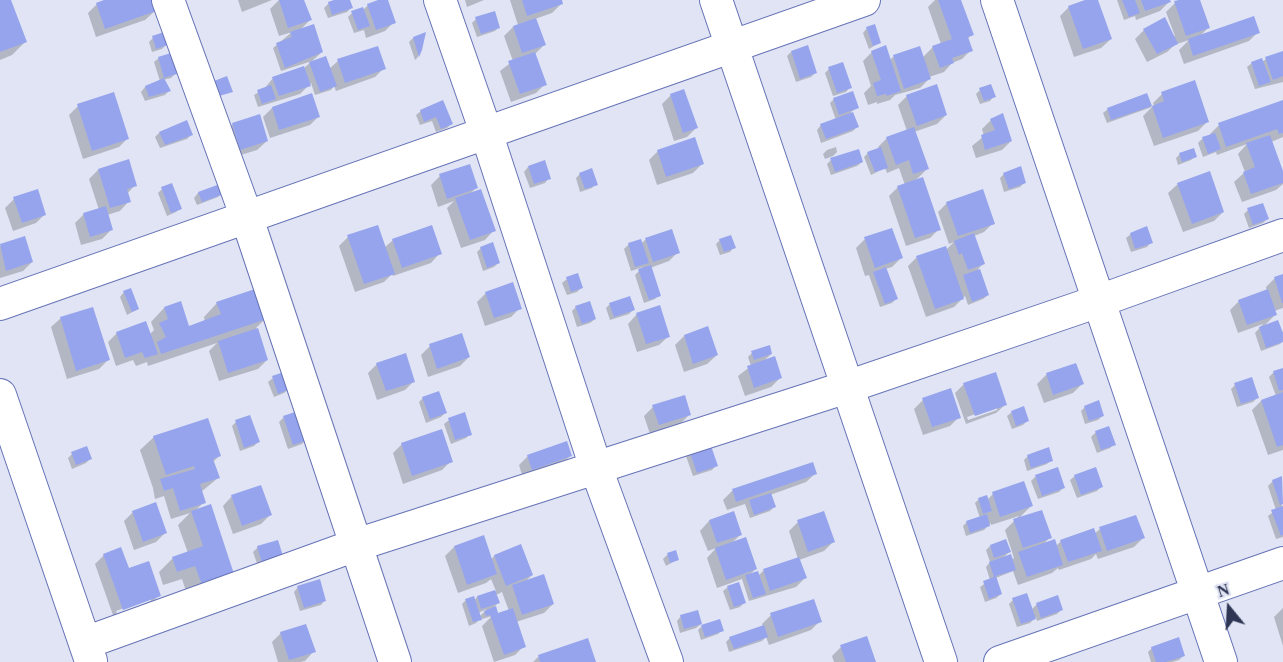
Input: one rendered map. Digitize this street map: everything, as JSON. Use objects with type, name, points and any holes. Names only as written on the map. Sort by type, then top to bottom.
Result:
[{"type":"street","points":[[168,0],[247,218],[395,662]]},
{"type":"street","points":[[440,0],[486,132],[596,468],[667,662]]},
{"type":"street","points":[[716,0],[941,662]]},
{"type":"street","points":[[0,304],[864,0]]},
{"type":"street","points":[[997,0],[1221,662]]},
{"type":"street","points":[[0,395],[88,652],[356,545],[847,387],[1283,235]]},
{"type":"street","points":[[1000,662],[1283,563]]},
{"type":"building","points":[[0,0],[11,0],[27,42],[0,52]]},
{"type":"building","points":[[104,0],[153,0],[156,11],[105,29],[96,3]]},
{"type":"building","points":[[279,0],[304,0],[312,20],[288,28]]},
{"type":"building","points":[[350,0],[353,8],[332,15],[328,2]]},
{"type":"building","points":[[378,0],[388,0],[396,23],[376,30],[367,4]]},
{"type":"building","points":[[522,0],[562,0],[563,4],[527,16]]},
{"type":"building","points":[[938,0],[961,0],[974,35],[968,37],[973,51],[952,58],[954,63],[940,68],[932,46],[952,39]]},
{"type":"building","points":[[1085,0],[1098,0],[1112,39],[1083,49],[1068,6]]},
{"type":"building","points":[[1122,0],[1135,0],[1140,13],[1129,17]]},
{"type":"building","points":[[1141,0],[1170,0],[1171,2],[1145,11]]},
{"type":"building","points":[[1200,0],[1210,28],[1186,36],[1174,1]]},
{"type":"building","points":[[363,7],[370,26],[358,30],[351,11]]},
{"type":"building","points":[[495,11],[500,28],[481,34],[475,17]]},
{"type":"building","points":[[1254,16],[1260,33],[1193,56],[1188,39]]},
{"type":"building","points":[[1165,17],[1178,44],[1157,54],[1143,29]]},
{"type":"building","points":[[536,18],[546,45],[522,53],[513,26]]},
{"type":"building","points":[[314,24],[323,52],[285,68],[276,43],[292,37],[290,32]]},
{"type":"building","points":[[875,24],[881,43],[873,46],[866,27]]},
{"type":"building","points":[[164,32],[168,45],[156,49],[152,36]]},
{"type":"building","points":[[426,32],[422,50],[419,57],[413,37]]},
{"type":"building","points":[[808,45],[817,73],[800,79],[791,51]]},
{"type":"building","points":[[886,45],[901,91],[887,96],[886,94],[877,96],[873,83],[881,80],[871,51]]},
{"type":"building","points":[[378,46],[386,69],[345,83],[337,59]]},
{"type":"building","points":[[920,46],[931,79],[904,89],[893,55]]},
{"type":"building","points":[[1283,51],[1283,76],[1273,80],[1265,57]]},
{"type":"building","points":[[535,52],[547,85],[520,94],[508,61]]},
{"type":"building","points":[[171,53],[177,74],[164,78],[158,57]]},
{"type":"building","points":[[326,56],[337,86],[320,92],[309,62]]},
{"type":"building","points":[[1262,58],[1271,82],[1259,86],[1251,62]]},
{"type":"building","points":[[843,62],[852,88],[837,93],[828,67]]},
{"type":"building","points":[[304,66],[311,86],[279,96],[272,77]]},
{"type":"building","points":[[227,76],[233,92],[219,96],[214,81]]},
{"type":"building","points":[[164,78],[171,91],[149,97],[145,86]]},
{"type":"building","points":[[1195,80],[1209,122],[1163,138],[1152,106],[1164,101],[1161,92]]},
{"type":"building","points":[[937,84],[947,115],[917,126],[906,95]]},
{"type":"building","points":[[991,84],[996,97],[984,101],[979,88]]},
{"type":"building","points":[[271,85],[276,99],[262,104],[257,90]]},
{"type":"building","points":[[684,89],[698,128],[683,133],[670,94]]},
{"type":"building","points":[[853,91],[859,108],[839,115],[833,98]]},
{"type":"building","points":[[114,92],[129,139],[92,151],[77,104]]},
{"type":"building","points":[[312,93],[320,117],[279,130],[272,107]]},
{"type":"building","points":[[1147,93],[1152,106],[1111,120],[1107,108]]},
{"type":"building","points":[[443,100],[453,124],[441,129],[436,117],[424,122],[420,110]]},
{"type":"building","points":[[1283,100],[1283,133],[1279,134],[1277,129],[1226,147],[1218,123]]},
{"type":"building","points":[[853,112],[859,127],[826,139],[820,124]]},
{"type":"building","points":[[1003,113],[1012,141],[985,150],[981,135],[995,130],[990,119]]},
{"type":"building","points":[[260,114],[268,141],[240,150],[232,123]]},
{"type":"building","points":[[187,120],[193,135],[165,145],[159,132]]},
{"type":"building","points":[[914,127],[929,169],[913,174],[909,160],[896,165],[886,137]]},
{"type":"building","points":[[1215,133],[1221,149],[1208,154],[1202,137]]},
{"type":"building","points":[[1270,135],[1283,171],[1283,183],[1251,194],[1243,172],[1255,167],[1246,143]]},
{"type":"building","points":[[695,137],[704,164],[666,177],[657,150]]},
{"type":"building","points":[[881,147],[888,168],[875,172],[867,152]]},
{"type":"building","points":[[1194,148],[1197,157],[1182,162],[1179,153]]},
{"type":"building","points":[[859,149],[863,162],[835,172],[830,158]]},
{"type":"building","points":[[129,159],[137,186],[127,189],[131,202],[110,208],[98,169]]},
{"type":"building","points":[[545,160],[551,179],[534,184],[528,166]]},
{"type":"building","points":[[470,164],[478,188],[447,199],[439,174]]},
{"type":"building","points":[[1021,166],[1026,183],[1009,189],[1003,173]]},
{"type":"building","points":[[592,168],[598,185],[585,189],[579,173]]},
{"type":"building","points":[[1210,171],[1224,212],[1192,224],[1177,183]]},
{"type":"building","points":[[923,177],[941,230],[915,238],[897,186]]},
{"type":"building","points":[[172,183],[182,209],[171,213],[161,187]]},
{"type":"building","points":[[220,184],[224,194],[202,202],[198,192]]},
{"type":"building","points":[[38,189],[46,215],[22,223],[13,197]]},
{"type":"building","points":[[481,189],[496,231],[470,240],[455,198]]},
{"type":"building","points":[[983,189],[995,224],[958,236],[946,202]]},
{"type":"building","points":[[1263,203],[1269,219],[1253,225],[1247,208]]},
{"type":"building","points":[[106,206],[113,230],[90,237],[83,213]]},
{"type":"building","points":[[378,225],[395,274],[364,284],[347,235]]},
{"type":"building","points":[[432,225],[442,254],[402,268],[392,239]]},
{"type":"building","points":[[1147,226],[1153,243],[1135,249],[1130,233]]},
{"type":"building","points":[[892,228],[903,258],[875,268],[864,237]]},
{"type":"building","points":[[672,229],[680,253],[653,262],[645,238]]},
{"type":"building","points":[[974,233],[985,264],[968,270],[962,253],[959,255],[954,241]]},
{"type":"building","points":[[731,235],[736,248],[724,252],[719,239]]},
{"type":"building","points":[[25,236],[33,262],[6,271],[0,244]]},
{"type":"building","points":[[641,239],[649,263],[635,267],[628,243]]},
{"type":"building","points":[[493,242],[500,263],[487,268],[480,247]]},
{"type":"building","points":[[946,246],[964,299],[935,309],[916,256]]},
{"type":"building","points":[[651,265],[661,296],[649,300],[638,269]]},
{"type":"building","points":[[886,267],[898,299],[885,304],[873,272]]},
{"type":"building","points":[[980,269],[989,295],[972,302],[963,275]]},
{"type":"building","points":[[578,273],[583,288],[571,292],[566,277]]},
{"type":"building","points":[[1283,274],[1283,303],[1282,303],[1274,277]]},
{"type":"building","points":[[513,282],[522,309],[494,318],[485,292]]},
{"type":"building","points":[[131,288],[139,309],[132,312],[123,291]]},
{"type":"building","points":[[255,289],[267,319],[161,354],[157,342],[166,337],[159,323],[168,319],[164,307],[181,301],[189,326],[221,314],[216,302]]},
{"type":"building","points":[[1268,289],[1277,315],[1247,325],[1238,300]]},
{"type":"building","points":[[630,296],[635,310],[614,317],[609,303]]},
{"type":"building","points":[[590,301],[596,319],[582,324],[575,306]]},
{"type":"building","points":[[660,305],[670,337],[646,344],[636,313]]},
{"type":"building","points":[[93,307],[110,360],[76,371],[60,317]]},
{"type":"building","points":[[1278,320],[1283,333],[1283,342],[1266,348],[1259,327]]},
{"type":"building","points":[[146,321],[158,354],[145,358],[142,352],[125,358],[116,332]]},
{"type":"building","points":[[708,326],[718,355],[693,364],[684,335]]},
{"type":"building","points":[[258,328],[268,360],[228,373],[218,341]]},
{"type":"building","points":[[462,333],[470,357],[437,369],[429,344]]},
{"type":"building","points":[[770,345],[772,354],[754,360],[751,351]]},
{"type":"building","points":[[406,353],[415,382],[386,391],[376,363]]},
{"type":"building","points":[[775,356],[782,378],[754,388],[747,366]]},
{"type":"building","points":[[1076,363],[1084,384],[1053,395],[1046,373]]},
{"type":"building","points":[[1283,368],[1283,390],[1279,391],[1273,371]]},
{"type":"building","points":[[284,372],[290,389],[278,394],[272,376]]},
{"type":"building","points":[[996,372],[1007,405],[975,416],[963,383]]},
{"type":"building","points":[[1252,377],[1259,398],[1241,404],[1234,383]]},
{"type":"building","points":[[951,388],[961,418],[932,427],[922,398]]},
{"type":"building","points":[[439,391],[447,413],[430,419],[422,397]]},
{"type":"building","points":[[1283,392],[1283,445],[1277,447],[1261,400]]},
{"type":"building","points":[[685,395],[691,415],[659,425],[652,405]]},
{"type":"building","points":[[1099,400],[1104,416],[1089,421],[1084,406]]},
{"type":"building","points":[[1024,406],[1029,421],[1016,426],[1011,411]]},
{"type":"building","points":[[298,411],[308,440],[293,445],[283,416]]},
{"type":"building","points":[[465,412],[472,435],[455,440],[448,418]]},
{"type":"building","points":[[250,415],[260,442],[244,448],[235,420]]},
{"type":"building","points":[[208,418],[221,456],[213,459],[220,478],[200,484],[206,503],[180,511],[173,488],[164,491],[160,479],[195,469],[194,466],[166,475],[153,436]]},
{"type":"building","points":[[1109,426],[1116,445],[1101,450],[1095,431]]},
{"type":"building","points":[[442,429],[453,462],[412,476],[401,443]]},
{"type":"building","points":[[567,441],[572,456],[532,470],[527,455]]},
{"type":"building","points":[[710,443],[718,466],[697,473],[689,450]]},
{"type":"building","points":[[87,446],[92,459],[76,465],[71,452]]},
{"type":"building","points":[[1049,447],[1053,461],[1031,468],[1027,455]]},
{"type":"building","points":[[813,462],[817,474],[736,502],[732,489]]},
{"type":"building","points":[[1058,467],[1065,488],[1042,496],[1035,475]]},
{"type":"building","points":[[1096,467],[1103,487],[1081,495],[1074,475]]},
{"type":"building","points":[[1282,476],[1283,504],[1280,505],[1272,480]]},
{"type":"building","points":[[1024,481],[1033,506],[1000,517],[992,492]]},
{"type":"building","points":[[261,485],[272,515],[242,526],[231,495]]},
{"type":"building","points":[[771,493],[776,507],[754,515],[749,500]]},
{"type":"building","points":[[987,495],[992,511],[983,514],[978,498]]},
{"type":"building","points":[[156,502],[167,533],[143,542],[132,511]]},
{"type":"building","points":[[211,504],[234,574],[202,585],[195,566],[177,572],[172,557],[203,546],[191,511]]},
{"type":"building","points":[[1283,506],[1283,535],[1281,536],[1271,510]]},
{"type":"building","points":[[1042,510],[1052,538],[1023,548],[1013,519]]},
{"type":"building","points":[[734,511],[742,535],[717,543],[709,520]]},
{"type":"building","points":[[824,511],[835,542],[808,552],[797,520]]},
{"type":"building","points":[[987,514],[990,526],[970,533],[966,521]]},
{"type":"building","points":[[1136,515],[1145,538],[1107,551],[1099,527]]},
{"type":"building","points":[[1094,528],[1102,551],[1068,562],[1060,540]]},
{"type":"building","points":[[484,535],[497,574],[467,585],[454,546]]},
{"type":"building","points":[[746,537],[757,569],[726,580],[715,548]]},
{"type":"building","points":[[1006,539],[1011,552],[994,558],[990,545]]},
{"type":"building","points":[[1055,539],[1063,565],[1027,577],[1018,552]]},
{"type":"building","points":[[278,540],[283,556],[262,563],[257,546]]},
{"type":"building","points":[[521,544],[533,575],[506,586],[494,555]]},
{"type":"building","points":[[121,547],[129,568],[149,561],[161,596],[123,610],[103,554]]},
{"type":"building","points":[[676,550],[679,560],[670,563],[667,553]]},
{"type":"building","points":[[1011,554],[1016,570],[996,576],[1002,594],[989,599],[983,581],[994,577],[989,562]]},
{"type":"building","points":[[799,557],[807,578],[770,591],[763,569]]},
{"type":"building","points":[[758,571],[766,594],[753,598],[745,575]]},
{"type":"building","points":[[544,574],[554,604],[522,615],[512,585]]},
{"type":"building","points":[[320,579],[326,601],[304,608],[297,586]]},
{"type":"building","points":[[739,582],[746,603],[734,607],[727,586]]},
{"type":"building","points":[[495,590],[500,603],[481,609],[477,596]]},
{"type":"building","points":[[1027,593],[1036,619],[1021,624],[1012,598]]},
{"type":"building","points":[[1058,595],[1063,610],[1041,618],[1036,603]]},
{"type":"building","points":[[474,596],[482,620],[473,622],[465,599]]},
{"type":"building","points":[[814,599],[822,622],[778,637],[770,613]]},
{"type":"building","points":[[496,606],[498,613],[513,608],[526,647],[504,655],[490,615],[486,616],[484,611]]},
{"type":"building","points":[[698,610],[702,624],[684,629],[680,615]]},
{"type":"building","points":[[720,619],[724,631],[705,637],[701,625]]},
{"type":"building","points":[[306,624],[316,652],[289,660],[280,632]]},
{"type":"building","points":[[764,625],[768,637],[734,649],[729,637]]},
{"type":"building","points":[[867,636],[876,662],[846,662],[840,645]]},
{"type":"building","points":[[1179,637],[1185,656],[1166,662],[1156,662],[1151,647]]},
{"type":"building","points":[[588,638],[596,662],[540,662],[538,655]]}]
